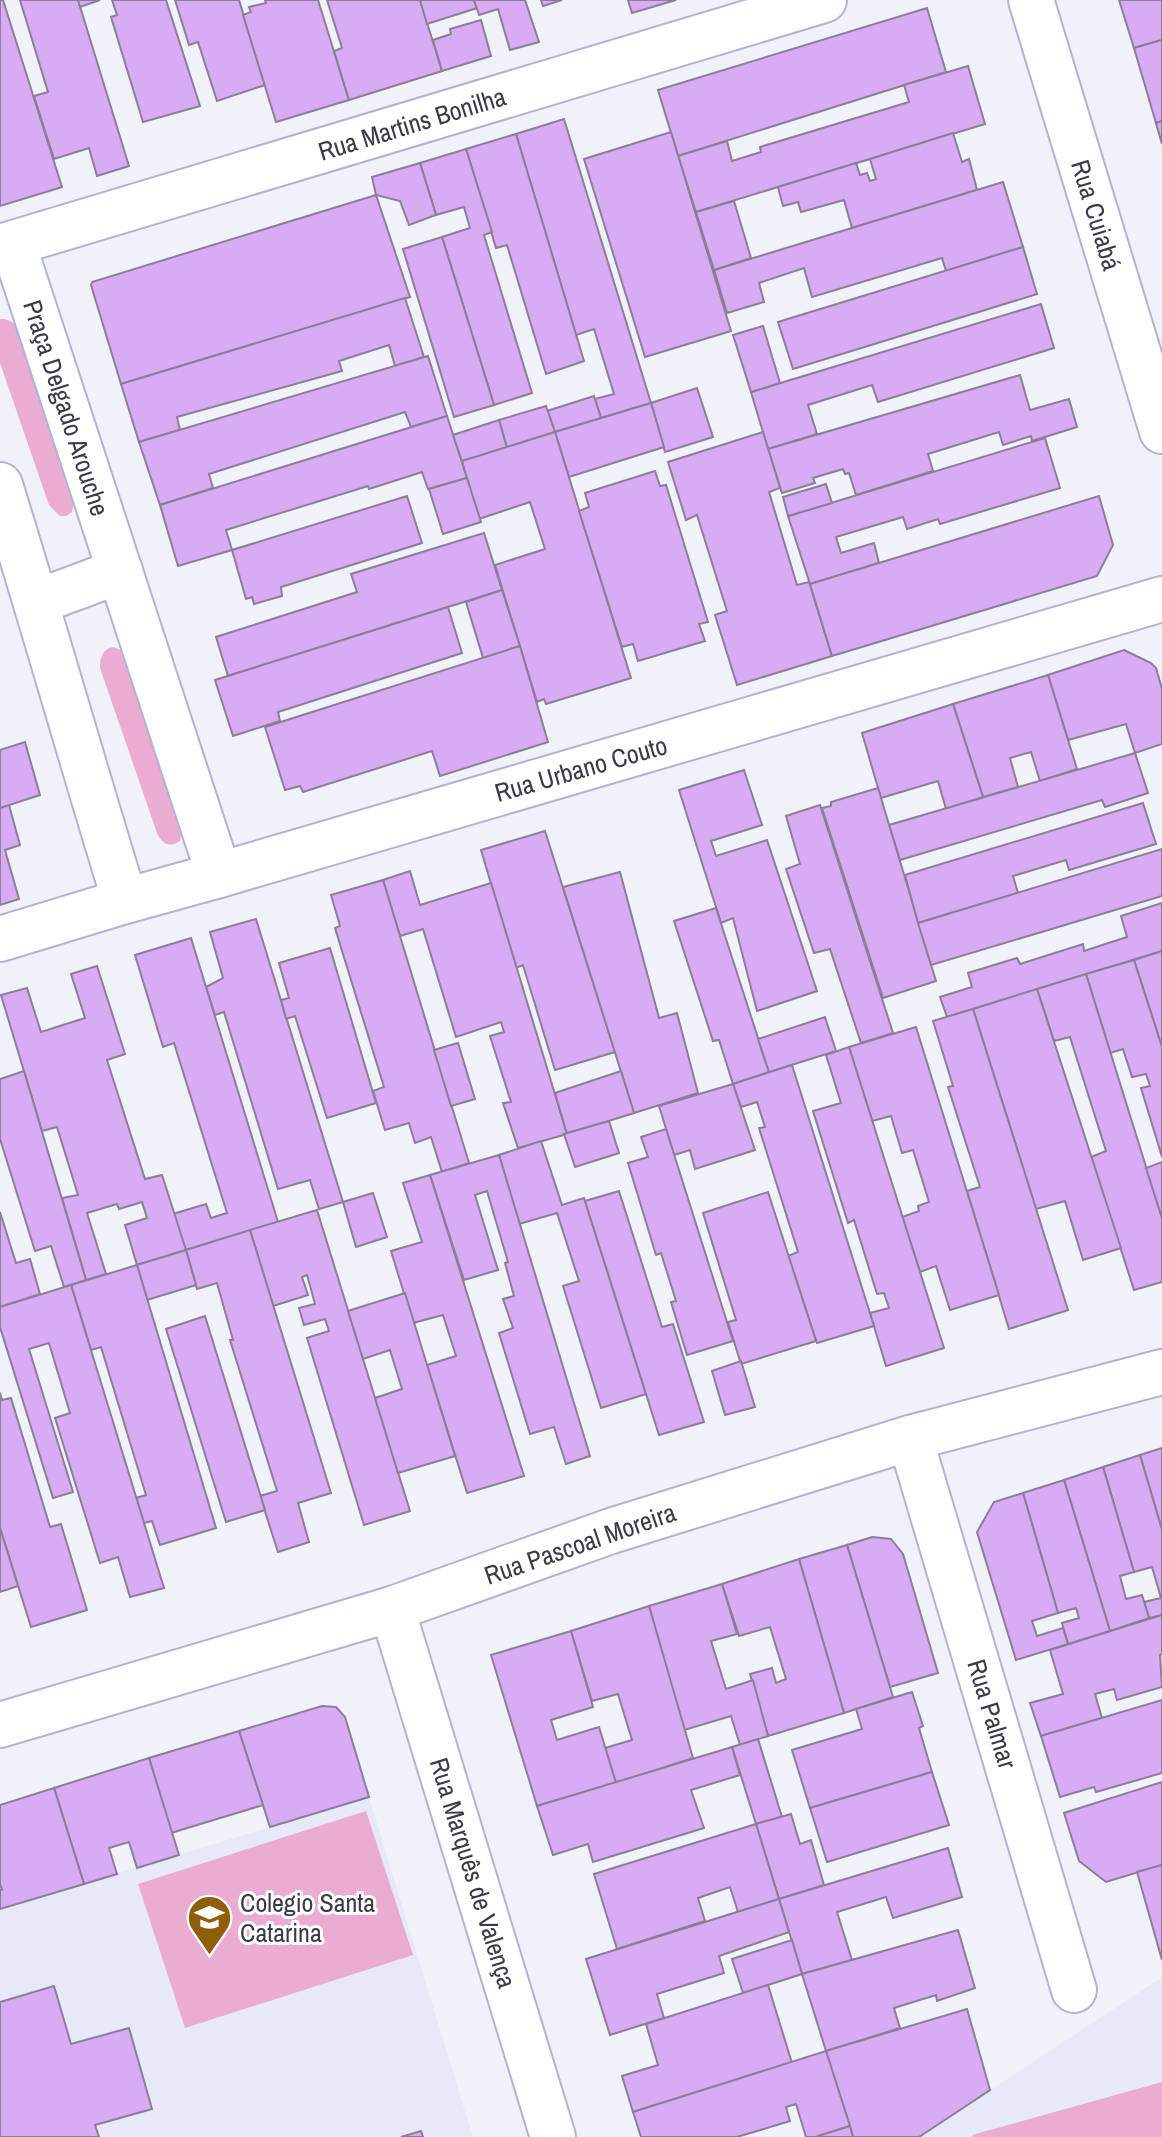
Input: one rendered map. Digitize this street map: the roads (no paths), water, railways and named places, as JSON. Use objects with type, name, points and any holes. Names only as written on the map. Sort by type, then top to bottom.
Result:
[{"type":"street","name":"Rua Martins Bonilha","points":[[6,246],[824,0]]},
{"type":"street","name":"Rua Cuiabá","points":[[1031,0],[1162,431]]},
{"type":"street","name":"Praça Delgado Arouche","points":[[6,246],[120,571],[219,875]]},
{"type":"street","points":[[0,485],[125,901]]},
{"type":"street","points":[[37,602],[120,571]]},
{"type":"street","name":"Rua Urbano Couto","points":[[0,939],[1162,599]]},
{"type":"street","name":"Rua Pascoal Moreira","points":[[0,1725],[392,1609],[611,1531],[910,1438],[1162,1372]]},
{"type":"street","name":"Rua Palmar","points":[[910,1438],[1074,1990]]},
{"type":"street","name":"Rua Marquês de Valença","points":[[392,1609],[553,2137]]},
{"type":"place","name":"Colegio Santa Catarina","points":[[209,1957]]}]
